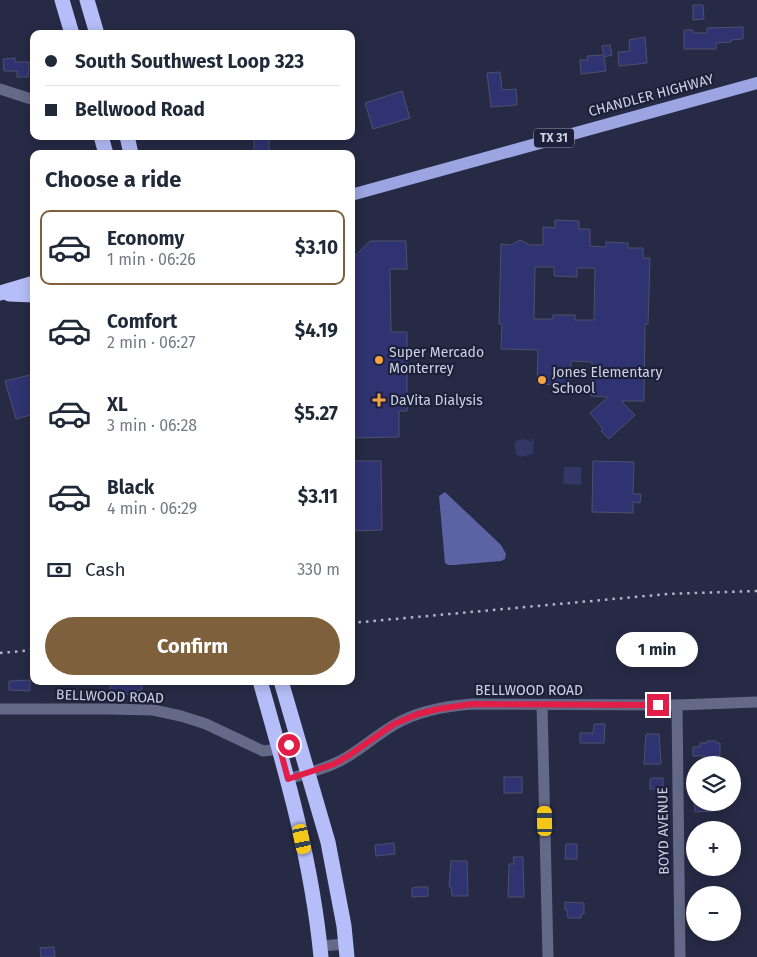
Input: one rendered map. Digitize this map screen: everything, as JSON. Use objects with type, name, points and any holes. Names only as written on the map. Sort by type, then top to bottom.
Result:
[{"type":"highway","points":[[62,0],[71,30]]},
{"type":"highway","points":[[87,0],[96,30]]},
{"type":"highway","points":[[0,293],[30,284]]},
{"type":"highway","points":[[0,293],[30,295]]},
{"type":"highway","points":[[261,685],[288,779],[306,857],[320,952]]},
{"type":"highway","points":[[282,685],[329,846],[347,951]]},
{"type":"main road","name":"CHANDLER HIGHWAY","points":[[355,194],[757,83]]},
{"type":"street","points":[[0,89],[30,99]]},
{"type":"street","name":"BELLWOOD ROAD","points":[[288,779],[341,760],[394,724],[428,711],[472,704],[677,705],[757,702]]},
{"type":"street","points":[[542,705],[548,957]]},
{"type":"street","name":"BOYD AVENUE","points":[[677,705],[680,957]]},
{"type":"street","name":"BELLWOOD ROAD","points":[[0,709],[153,710],[206,724],[257,749],[268,751],[299,742]]},
{"type":"street","points":[[320,952],[347,951]]},
{"type":"shaded area","points":[[534,438],[533,454],[520,457],[516,454],[514,445],[517,440],[523,439],[532,442]]},
{"type":"shaded area","points":[[564,467],[581,467],[581,485],[563,484]]},
{"type":"shaded area","points":[[445,492],[501,545],[506,554],[505,559],[501,561],[454,565],[445,563],[439,496]]},
{"type":"building","points":[[693,5],[703,5],[704,19],[693,20]]},
{"type":"building","points":[[743,27],[743,39],[716,43],[716,49],[684,49],[684,30],[693,30],[693,33],[707,33],[707,28]]},
{"type":"building","points":[[645,37],[647,63],[619,66],[618,52],[630,51],[629,40]]},
{"type":"building","points":[[610,45],[612,55],[604,57],[606,71],[581,74],[580,60],[588,60],[587,56],[604,55],[602,46]]},
{"type":"building","points":[[15,58],[15,62],[29,62],[28,77],[17,77],[17,71],[4,71],[3,59]]},
{"type":"building","points":[[500,72],[502,90],[516,89],[517,105],[491,107],[487,73]]},
{"type":"building","points":[[402,91],[410,118],[373,129],[365,103]]},
{"type":"building","points":[[254,140],[269,140],[269,150],[254,150]]},
{"type":"building","points":[[555,220],[579,221],[579,229],[590,229],[590,246],[606,247],[606,242],[628,243],[628,248],[643,248],[643,258],[650,258],[648,324],[645,324],[644,401],[621,401],[635,415],[609,439],[601,431],[603,429],[590,413],[608,397],[591,396],[592,362],[571,361],[570,385],[537,384],[538,350],[501,349],[502,324],[499,324],[501,244],[511,245],[520,240],[530,245],[543,245],[543,227],[555,228]],"holes":[[[535,267],[554,267],[554,276],[577,277],[577,268],[595,268],[594,320],[575,320],[575,315],[553,315],[553,319],[534,319]]]},
{"type":"building","points":[[370,241],[406,241],[407,269],[390,269],[391,332],[407,332],[407,411],[399,411],[399,437],[355,438],[355,256]]},
{"type":"building","points":[[30,375],[30,415],[16,419],[5,381]]},
{"type":"building","points":[[355,461],[381,461],[382,530],[355,531]]},
{"type":"building","points":[[593,461],[634,462],[633,494],[641,494],[640,503],[633,502],[633,513],[592,512]]},
{"type":"building","points":[[30,680],[30,691],[9,690],[9,681]]},
{"type":"building","points":[[110,685],[142,685],[142,690],[137,691],[138,695],[110,693]]},
{"type":"building","points":[[594,724],[605,724],[604,743],[580,743],[580,733],[593,733]]},
{"type":"building","points":[[646,734],[659,734],[661,764],[644,764]]},
{"type":"building","points":[[707,741],[716,741],[716,743],[720,743],[720,756],[693,756],[693,747],[700,747],[700,743],[707,743]]},
{"type":"building","points":[[504,777],[522,777],[522,793],[504,793]]},
{"type":"building","points":[[663,778],[663,789],[650,789],[650,779]]},
{"type":"building","points":[[394,843],[395,854],[376,856],[375,845]]},
{"type":"building","points":[[566,844],[577,844],[577,859],[565,859]]},
{"type":"building","points":[[513,857],[523,857],[524,897],[508,897],[509,864],[514,864]]},
{"type":"building","points":[[451,861],[467,861],[468,896],[452,896],[451,887],[449,887]]},
{"type":"building","points":[[428,887],[428,896],[412,897],[412,888]]},
{"type":"building","points":[[565,902],[584,903],[584,914],[581,914],[581,918],[568,918]]},
{"type":"building","points":[[54,947],[55,957],[41,957],[40,948]]},
{"type":"railway","points":[[355,623],[668,594],[757,591]]},
{"type":"railway","points":[[0,653],[30,650]]},
{"type":"place","name":"Super Mercado Monterrey","points":[[379,360]]},
{"type":"place","name":"Jones Elementary School","points":[[542,380]]},
{"type":"place","name":"DaVita Dialysis","points":[[379,400]]},
{"type":"route","points":[[289,745],[280,749],[288,779],[334,764],[394,724],[428,711],[472,704],[658,705]]}]
